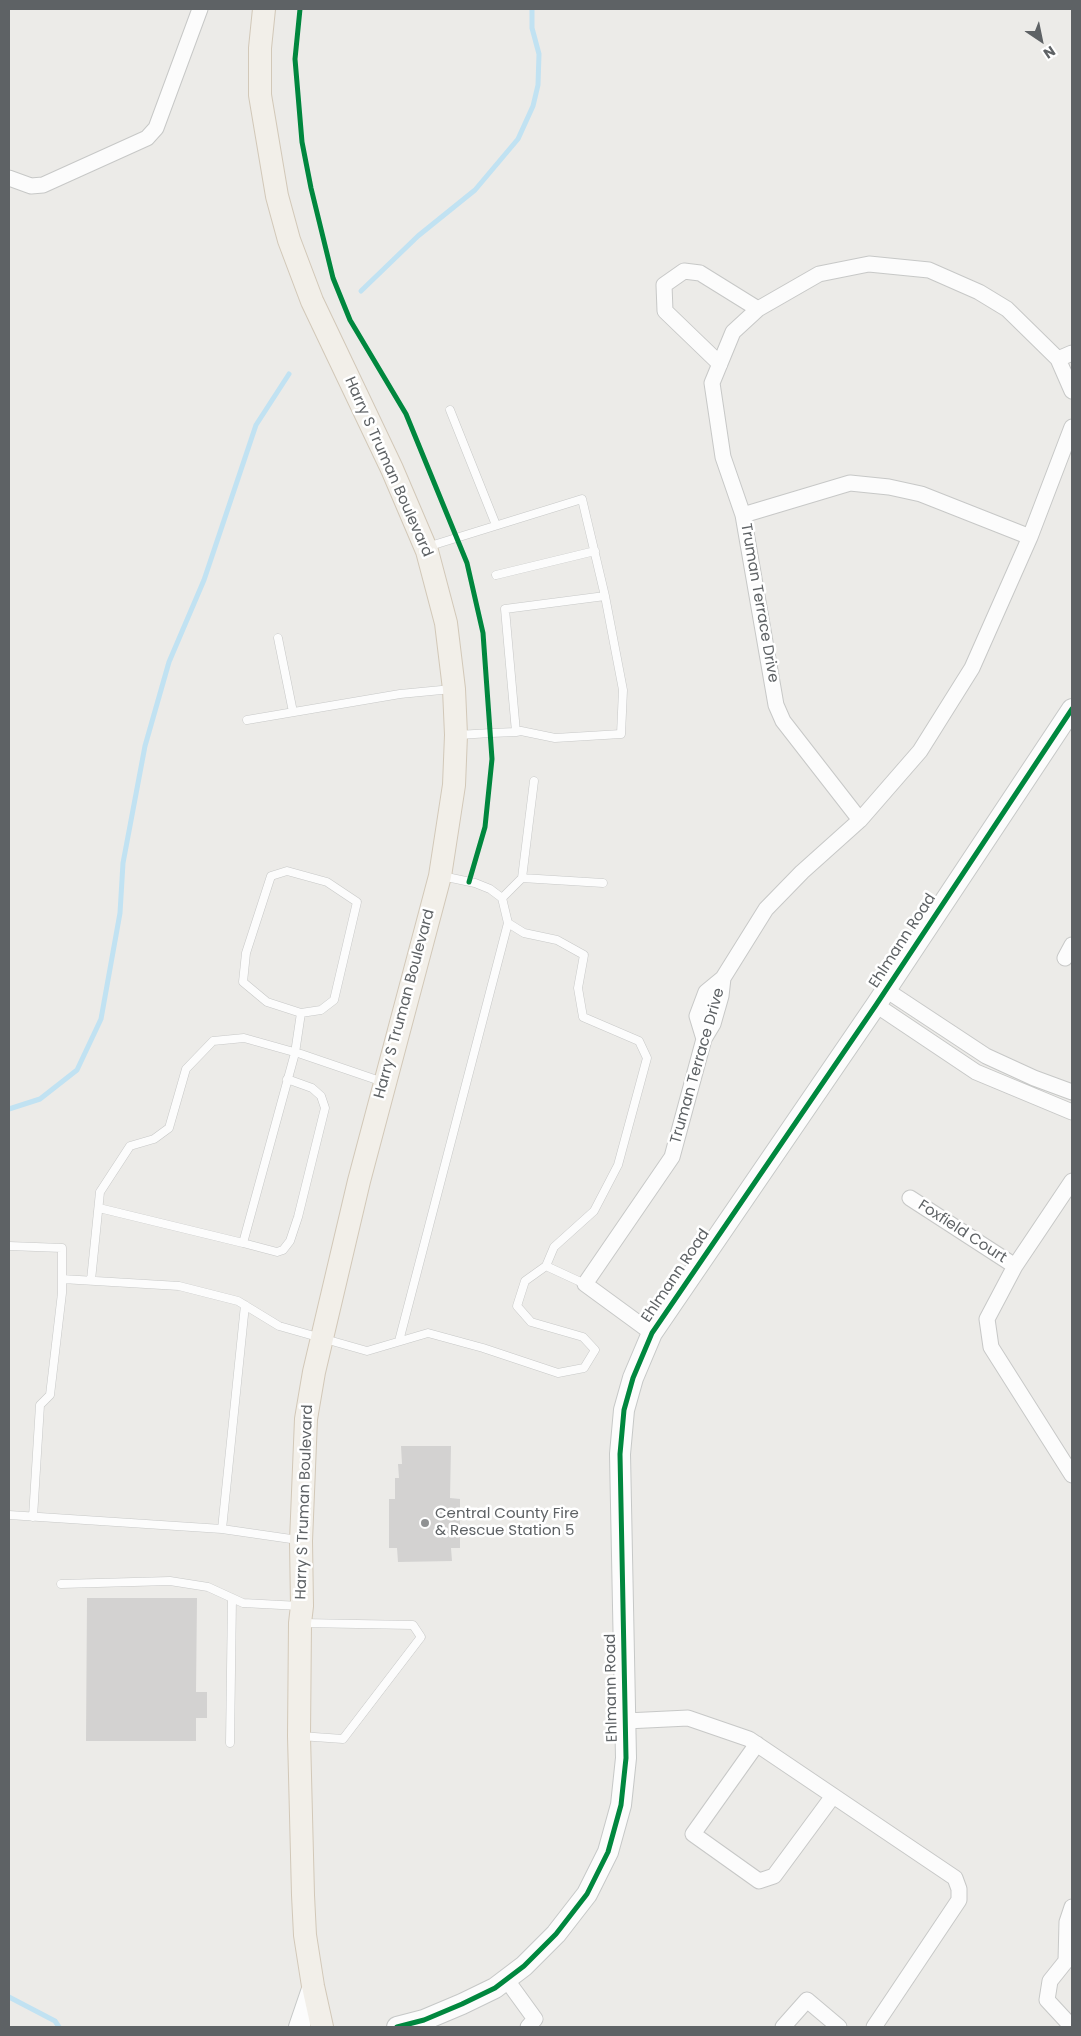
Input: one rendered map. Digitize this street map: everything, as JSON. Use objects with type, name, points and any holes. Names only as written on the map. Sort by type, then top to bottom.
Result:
[{"type":"main road","name":"Harry S Truman Boulevard","points":[[264,9],[260,48],[260,95],[276,196],[289,240],[312,302],[392,469],[426,547],[446,623],[454,688],[456,735],[454,785],[440,876],[384,1082],[322,1338],[306,1420],[301,1540],[299,1736],[305,1935],[322,2027]]},
{"type":"street","points":[[9,178],[31,186],[43,185],[147,138],[156,128],[200,9]]},
{"type":"street","name":"Truman Terrace Drive","points":[[860,820],[783,721],[776,705],[743,514],[723,457],[712,383],[733,332],[758,309],[818,274],[869,264],[929,270],[979,292],[1007,309],[1058,359],[1072,392]]},
{"type":"street","points":[[720,364],[665,311],[664,285],[684,271],[700,273],[758,309]]},
{"type":"street","points":[[1058,359],[1072,353]]},
{"type":"street","name":"Truman Terrace Drive","points":[[585,1284],[672,1157],[704,1039],[713,1024],[721,996],[723,978],[766,908],[802,872],[860,820],[920,751],[972,668],[1030,537],[1072,427]]},
{"type":"street","points":[[743,514],[850,483],[889,487],[921,494],[1030,537]]},
{"type":"street","name":"Ehlmann Road","points":[[397,2027],[424,2020],[495,1988],[524,1966],[556,1934],[587,1894],[608,1852],[621,1805],[626,1758],[620,1454],[624,1410],[633,1378],[652,1333],[881,997],[1072,709]]},
{"type":"street","points":[[1065,958],[1072,945]]},
{"type":"street","points":[[881,997],[986,1056],[1034,1078],[1072,1092]]},
{"type":"street","points":[[881,997],[976,1072],[1072,1112]]},
{"type":"street","points":[[1072,1181],[1015,1266],[987,1319],[992,1346],[1072,1475]]},
{"type":"street","name":"Foxfield Court","points":[[910,1198],[1015,1266]]},
{"type":"street","points":[[585,1284],[652,1333]]},
{"type":"street","points":[[626,1721],[688,1718],[749,1739],[955,1878],[959,1889],[959,1900],[874,2027]]},
{"type":"street","points":[[757,1744],[693,1834],[759,1881],[774,1876],[833,1796]]},
{"type":"street","points":[[1072,1907],[1067,1922],[1069,1964],[1050,1980],[1047,2000],[1072,2027]]},
{"type":"street","points":[[506,1979],[535,2024]]},
{"type":"street","points":[[299,2027],[313,1986]]},
{"type":"street","points":[[783,2027],[807,2000],[839,2027]]},
{"type":"lane","points":[[450,410],[496,525]]},
{"type":"lane","points":[[426,547],[582,499],[605,596],[623,690],[621,734],[555,738],[516,732],[456,735]]},
{"type":"lane","points":[[496,576],[595,551]]},
{"type":"lane","points":[[516,732],[505,609],[605,596]]},
{"type":"lane","points":[[278,638],[293,712]]},
{"type":"lane","points":[[247,720],[400,694],[454,688]]},
{"type":"lane","points":[[502,898],[522,878],[534,782]]},
{"type":"lane","points":[[287,871],[327,882],[357,902],[334,1000],[321,1010],[301,1013],[267,1002],[243,982],[246,953],[271,876],[287,871]]},
{"type":"lane","points":[[399,1341],[508,923],[502,898],[490,889],[475,883],[440,876]]},
{"type":"lane","points":[[522,878],[602,882]]},
{"type":"lane","points":[[62,1279],[179,1286],[238,1301],[279,1326],[366,1351],[428,1334],[483,1348],[558,1373],[584,1368],[594,1350],[583,1336],[531,1322],[517,1306],[525,1281],[546,1266],[554,1247],[594,1211],[618,1165],[647,1058],[640,1041],[582,1017],[578,988],[584,955],[557,940],[524,933],[508,923]]},
{"type":"lane","points":[[243,1243],[295,1053],[301,1013]]},
{"type":"lane","points":[[91,1280],[100,1192],[130,1146],[154,1139],[169,1128],[186,1069],[213,1041],[244,1038],[384,1082]]},
{"type":"lane","points":[[99,1208],[277,1252],[283,1250],[290,1241],[298,1217],[325,1108],[321,1096],[312,1088],[288,1079]]},
{"type":"lane","points":[[9,1246],[62,1248],[62,1293],[50,1395],[40,1405],[33,1517]]},
{"type":"lane","points":[[546,1266],[585,1284]]},
{"type":"lane","points":[[222,1529],[244,1305]]},
{"type":"lane","points":[[9,1515],[222,1529],[301,1540]]},
{"type":"lane","points":[[61,1584],[170,1581],[208,1586],[243,1603],[300,1614],[413,1626],[421,1638],[343,1739],[299,1736]]},
{"type":"lane","points":[[230,1743],[232,1598]]},
{"type":"building","name":"Central County Fire & Rescue Station 5","points":[[401,1446],[451,1446],[450,1498],[460,1499],[460,1548],[451,1548],[452,1561],[398,1562],[397,1548],[389,1548],[389,1499],[395,1499],[395,1478],[399,1478],[398,1464],[402,1464]]},
{"type":"building","points":[[87,1598],[197,1598],[196,1692],[207,1692],[207,1718],[196,1718],[196,1741],[86,1741]]},
{"type":"waterway","points":[[361,291],[418,236],[475,190],[518,139],[533,106],[538,85],[539,54],[532,28],[532,9]]},
{"type":"waterway","points":[[9,1109],[40,1099],[77,1070],[101,1019],[120,913],[123,863],[145,746],[169,662],[204,580],[256,425],[289,374]]},
{"type":"waterway","points":[[9,1997],[55,2021],[59,2027]]},
{"type":"cycle path","points":[[300,9],[295,59],[302,142],[333,278],[350,320],[406,414],[467,563],[483,633],[492,759],[485,827],[469,882]]},
{"type":"cycle path","points":[[397,2027],[424,2020],[495,1988],[524,1966],[556,1934],[587,1894],[608,1852],[621,1805],[626,1758],[620,1454],[624,1410],[633,1378],[652,1333],[876,1005],[1072,709]]},
{"type":"place","name":"Central County Fire & Rescue Station 5","points":[[425,1523]]}]
